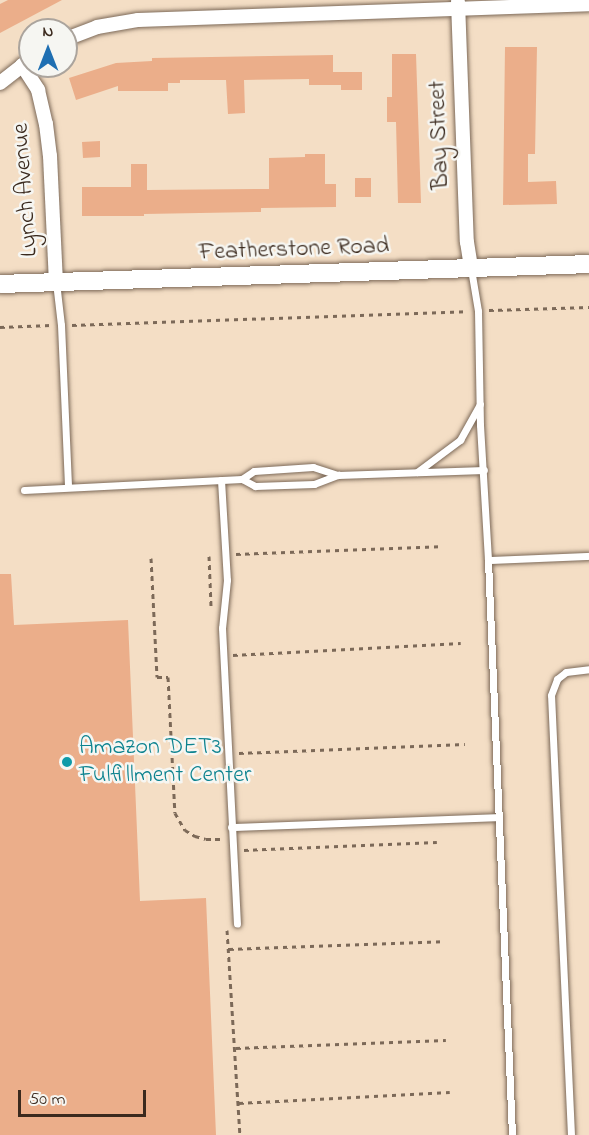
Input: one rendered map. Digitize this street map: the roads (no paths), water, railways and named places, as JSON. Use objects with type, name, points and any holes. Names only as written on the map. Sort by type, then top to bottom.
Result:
[{"type":"street","points":[[78,34],[97,27],[138,20],[458,4],[589,4]]},
{"type":"street","name":"Bay Street","points":[[458,4],[467,242],[471,268]]},
{"type":"street","points":[[0,83],[18,68]]},
{"type":"street","name":"Lynch Avenue","points":[[33,78],[46,124],[50,156],[56,282]]},
{"type":"street","name":"Featherstone Road","points":[[0,284],[589,264]]},
{"type":"lane","points":[[471,268],[478,310],[512,1135]]},
{"type":"lane","points":[[56,282],[61,325],[68,487]]},
{"type":"lane","points":[[416,473],[460,440],[481,402]]},
{"type":"lane","points":[[24,490],[242,479],[254,471],[313,467],[338,475]]},
{"type":"lane","points":[[242,479],[255,486],[314,484],[338,475],[484,470]]},
{"type":"lane","points":[[221,480],[227,580],[222,628],[237,924]]},
{"type":"lane","points":[[488,560],[589,556]]},
{"type":"lane","points":[[571,1135],[551,695],[557,679],[566,672],[589,669]]},
{"type":"lane","points":[[231,827],[498,817]]},
{"type":"place","name":"Amazon DET3 Fulfillment Center","points":[[67,762]]}]
